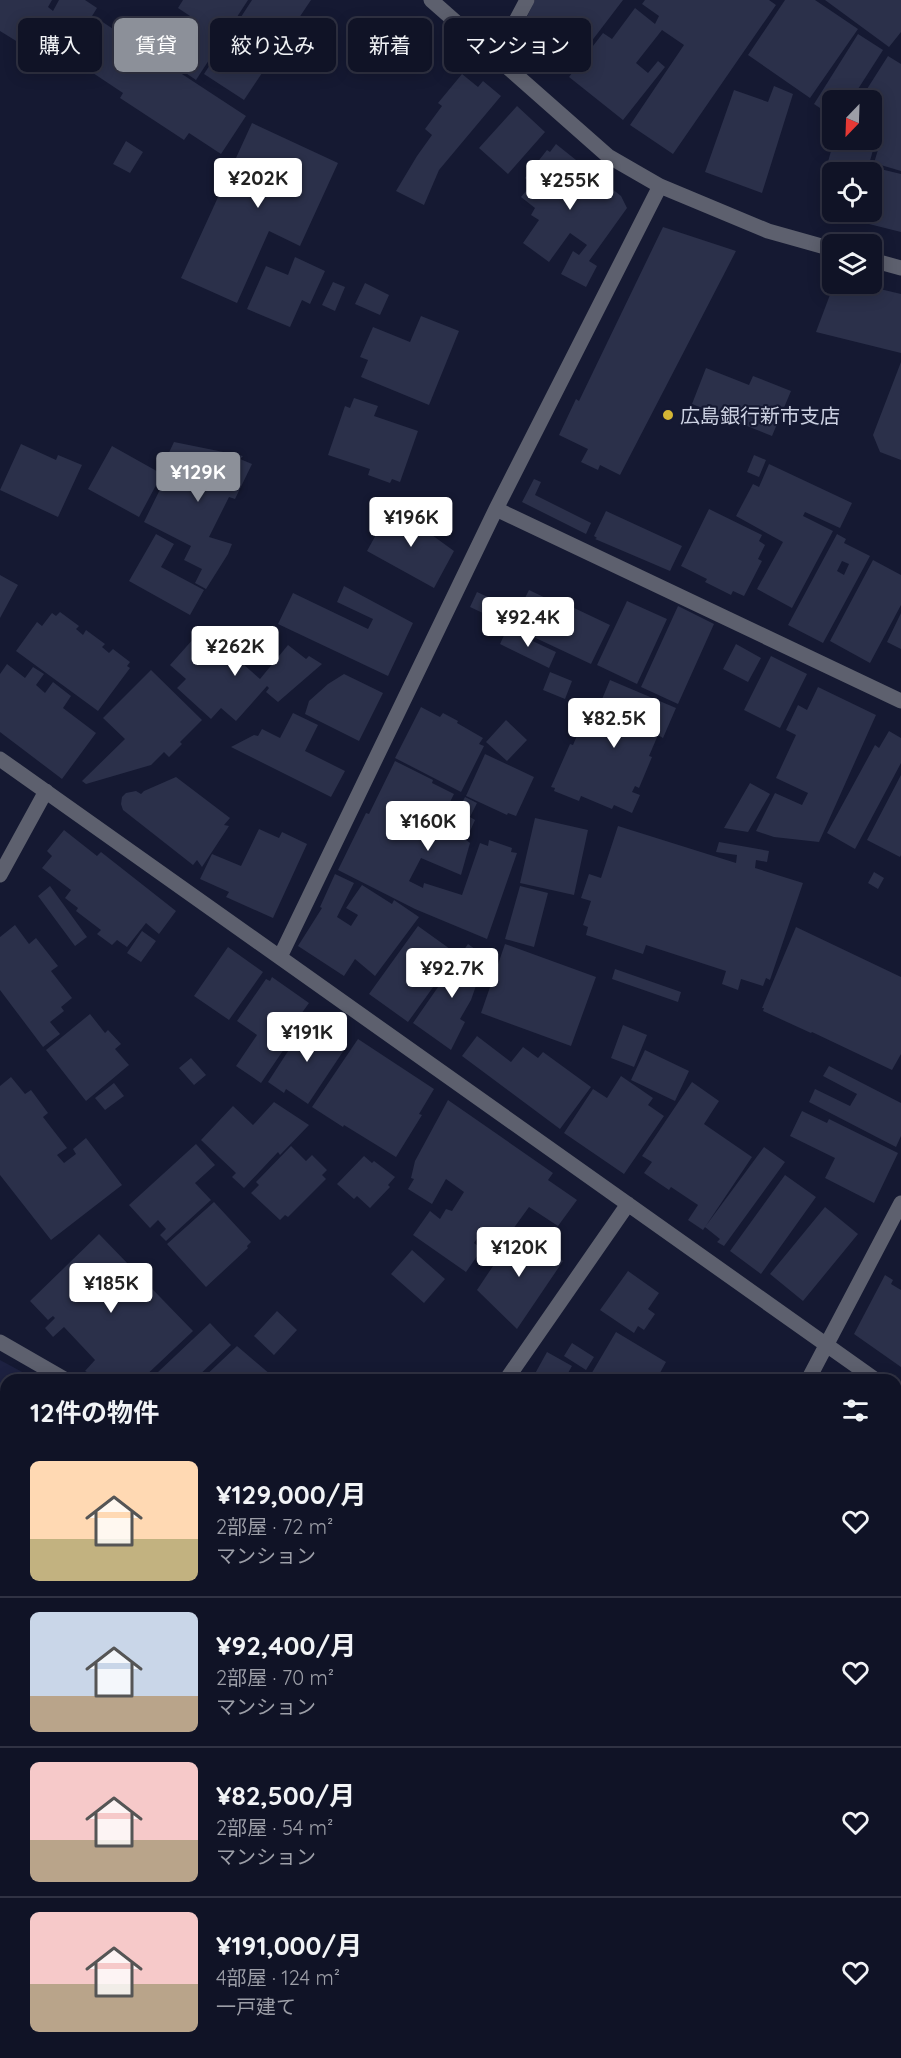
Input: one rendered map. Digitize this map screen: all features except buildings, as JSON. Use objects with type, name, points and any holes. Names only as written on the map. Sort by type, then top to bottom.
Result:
[{"type":"street","points":[[431,0],[451,18]]},
{"type":"street","points":[[517,18],[527,0]]},
{"type":"street","points":[[512,72],[608,156],[660,186],[768,231],[822,246]]},
{"type":"street","points":[[280,957],[496,509],[660,186]]},
{"type":"street","points":[[882,263],[901,268]]},
{"type":"street","points":[[496,509],[901,701]]},
{"type":"street","points":[[0,759],[868,1374]]},
{"type":"street","points":[[0,875],[46,791]]},
{"type":"street","points":[[812,1374],[901,1203]]},
{"type":"street","points":[[510,1374],[628,1204]]},
{"type":"street","points":[[0,1342],[56,1374]]},
{"type":"shaded area","points":[[0,1360],[26,1374],[0,1374]]},
{"type":"place","name":"広島銀行新市支店","points":[[668,415]]}]
